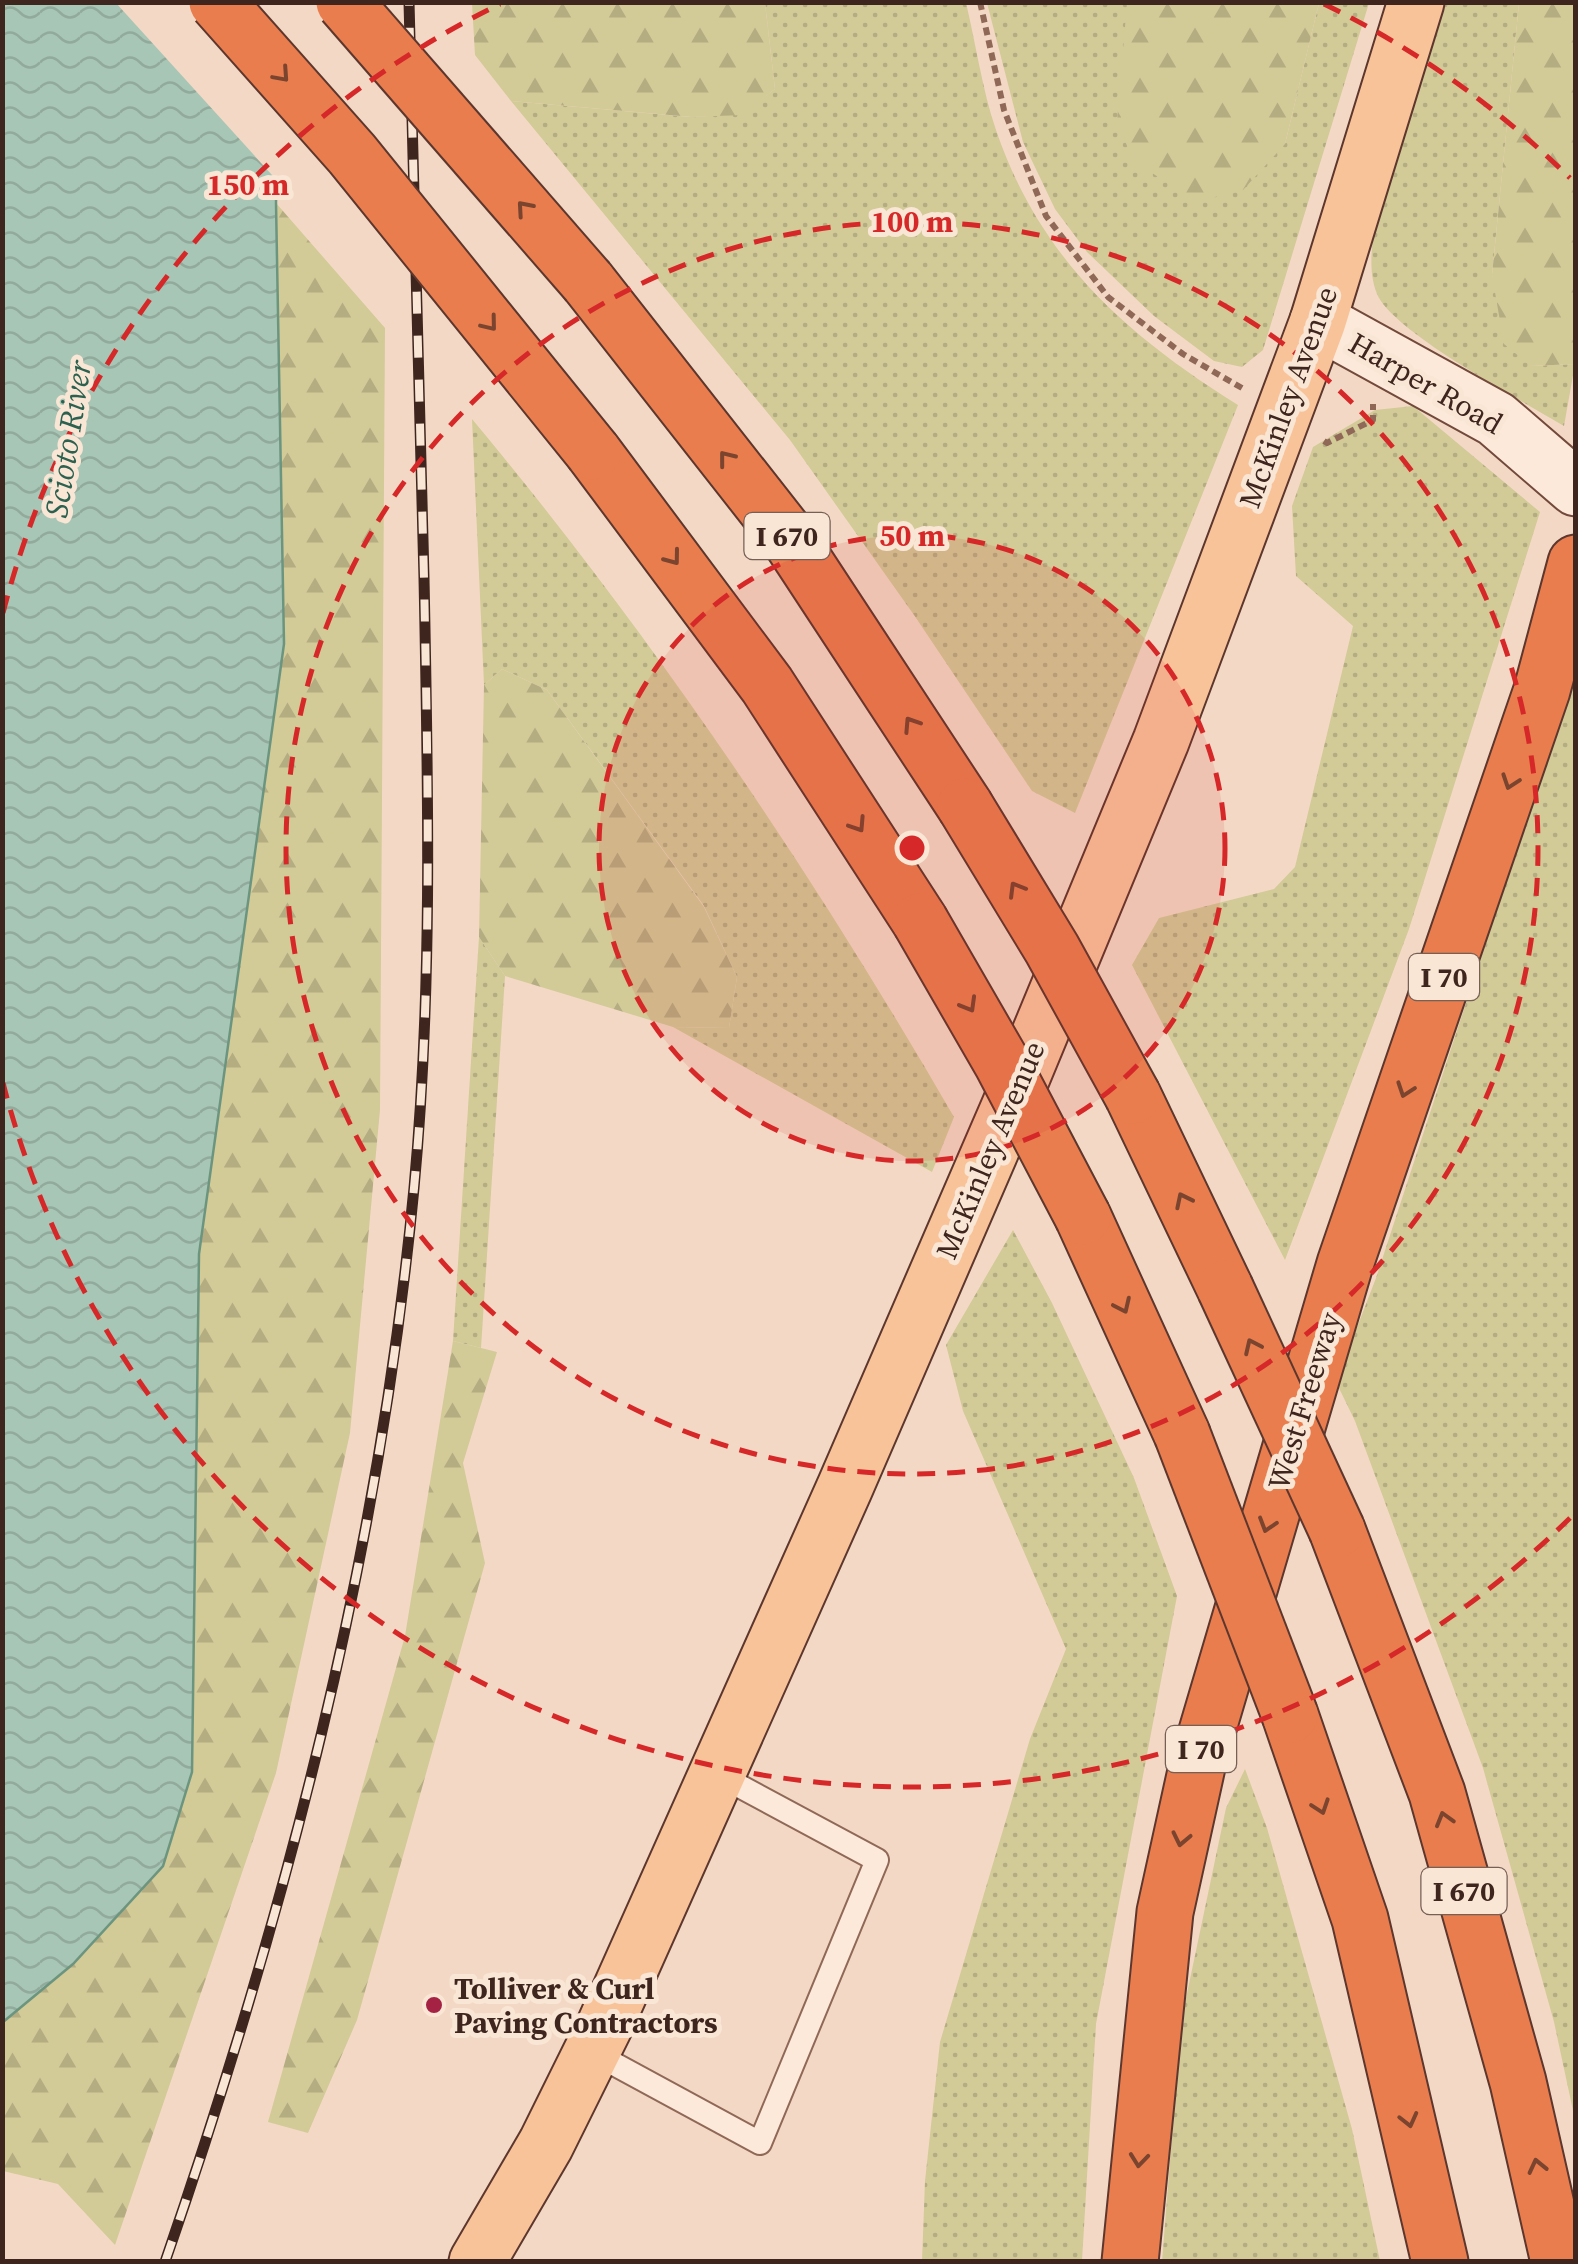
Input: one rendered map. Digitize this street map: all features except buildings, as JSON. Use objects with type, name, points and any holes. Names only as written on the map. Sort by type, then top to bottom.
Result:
[{"type":"highway","points":[[217,2],[352,154],[593,452],[767,685],[920,921],[1002,1063],[1083,1217],[1182,1434],[1290,1715],[1360,1919],[1440,2262]]},
{"type":"highway","name":"I 670","points":[[344,2],[588,282],[788,538],[965,806],[1052,949],[1133,1096],[1337,1530],[1437,1793],[1518,2082],[1559,2262]]},
{"type":"highway","name":"West Freeway","points":[[1130,2262],[1165,1912],[1198,1762],[1346,1264],[1542,690],[1576,563]]},
{"type":"main road","name":"McKinley Avenue","points":[[478,2262],[546,2144],[592,2052],[1010,1108],[1161,740],[1318,322],[1416,2]]},
{"type":"street","name":"Harper Road","points":[[1318,322],[1496,419],[1576,488]]},
{"type":"lane","points":[[592,2052],[760,2143],[877,1860],[717,1774]]},
{"type":"path","points":[[980,2],[1004,110],[1046,216],[1108,297],[1182,354],[1284,412],[1327,443],[1373,420],[1373,405],[1396,364]]},
{"type":"green space","points":[[472,3],[765,3],[775,89],[742,115],[692,117],[511,101],[475,55]]},
{"type":"green space","points":[[765,3],[966,3],[996,130],[1014,176],[1062,255],[1092,290],[1159,351],[1238,405],[1075,813],[1032,791],[790,440],[511,101],[691,117],[742,114],[775,89]]},
{"type":"green space","points":[[987,3],[1127,3],[1127,11],[1285,144],[1319,3],[1369,3],[1263,350],[1242,367],[1214,361],[1154,316],[1087,252],[1055,209],[1023,142]]},
{"type":"green space","points":[[1127,3],[1319,3],[1285,144],[1243,190],[1195,202],[1133,160],[1117,122]]},
{"type":"green space","points":[[1443,3],[1519,3],[1492,275],[1531,366],[1575,364],[1564,426],[1411,330],[1392,313],[1375,289],[1371,260],[1375,221]]},
{"type":"green space","points":[[1519,3],[1575,3],[1575,364],[1531,366],[1504,344],[1492,275]]},
{"type":"green space","points":[[276,203],[385,328],[380,1110],[350,1433],[276,1773],[115,2245],[58,2184],[3,2171],[3,2022],[73,1964],[192,1772],[199,1254],[284,644]]},
{"type":"green space","points":[[1413,406],[1540,512],[1409,929],[1285,1260],[1132,965],[1159,918],[1274,889],[1295,867],[1353,626],[1296,576],[1292,506],[1313,447],[1375,410]]},
{"type":"green space","points":[[472,419],[667,671],[787,846],[900,1026],[954,1117],[932,1172],[673,1027],[729,1028],[737,977],[704,906],[547,690],[502,669],[484,685]]},
{"type":"green space","points":[[502,669],[547,690],[704,907],[737,977],[729,1028],[673,1027],[505,976],[479,937],[484,685]]},
{"type":"green space","points":[[1575,670],[1575,2120],[1554,2022],[1483,1768],[1355,1421],[1336,1382],[1376,1278]]},
{"type":"green space","points":[[479,937],[505,976],[481,1348],[453,1341]]},
{"type":"green space","points":[[1013,1230],[1052,1303],[1134,1478],[1177,1596],[1096,2024],[1082,2261],[922,2261],[925,2181],[940,2042],[1030,1739],[1066,1649],[963,1411],[946,1345]]},
{"type":"green space","points":[[453,1341],[497,1352],[463,1463],[485,1563],[357,2020],[308,2133],[268,2122],[405,1636]]},
{"type":"green space","points":[[1245,1769],[1267,1828],[1352,2129],[1380,2261],[1162,2262],[1181,2022],[1226,1808]]},
{"type":"water","name":"Scioto River","points":[[3,3],[282,3],[276,203],[284,644],[199,1254],[192,1772],[163,1866],[73,1964],[3,2022]]},
{"type":"pier","points":[[287,2],[282,186],[116,3]]},
{"type":"railway","points":[[165,2262],[250,1998],[322,1732],[377,1462],[414,1188],[427,959],[428,807],[409,2]]},
{"type":"place","name":"Tolliver & Curl Paving Contractors","points":[[434,2005]]}]
